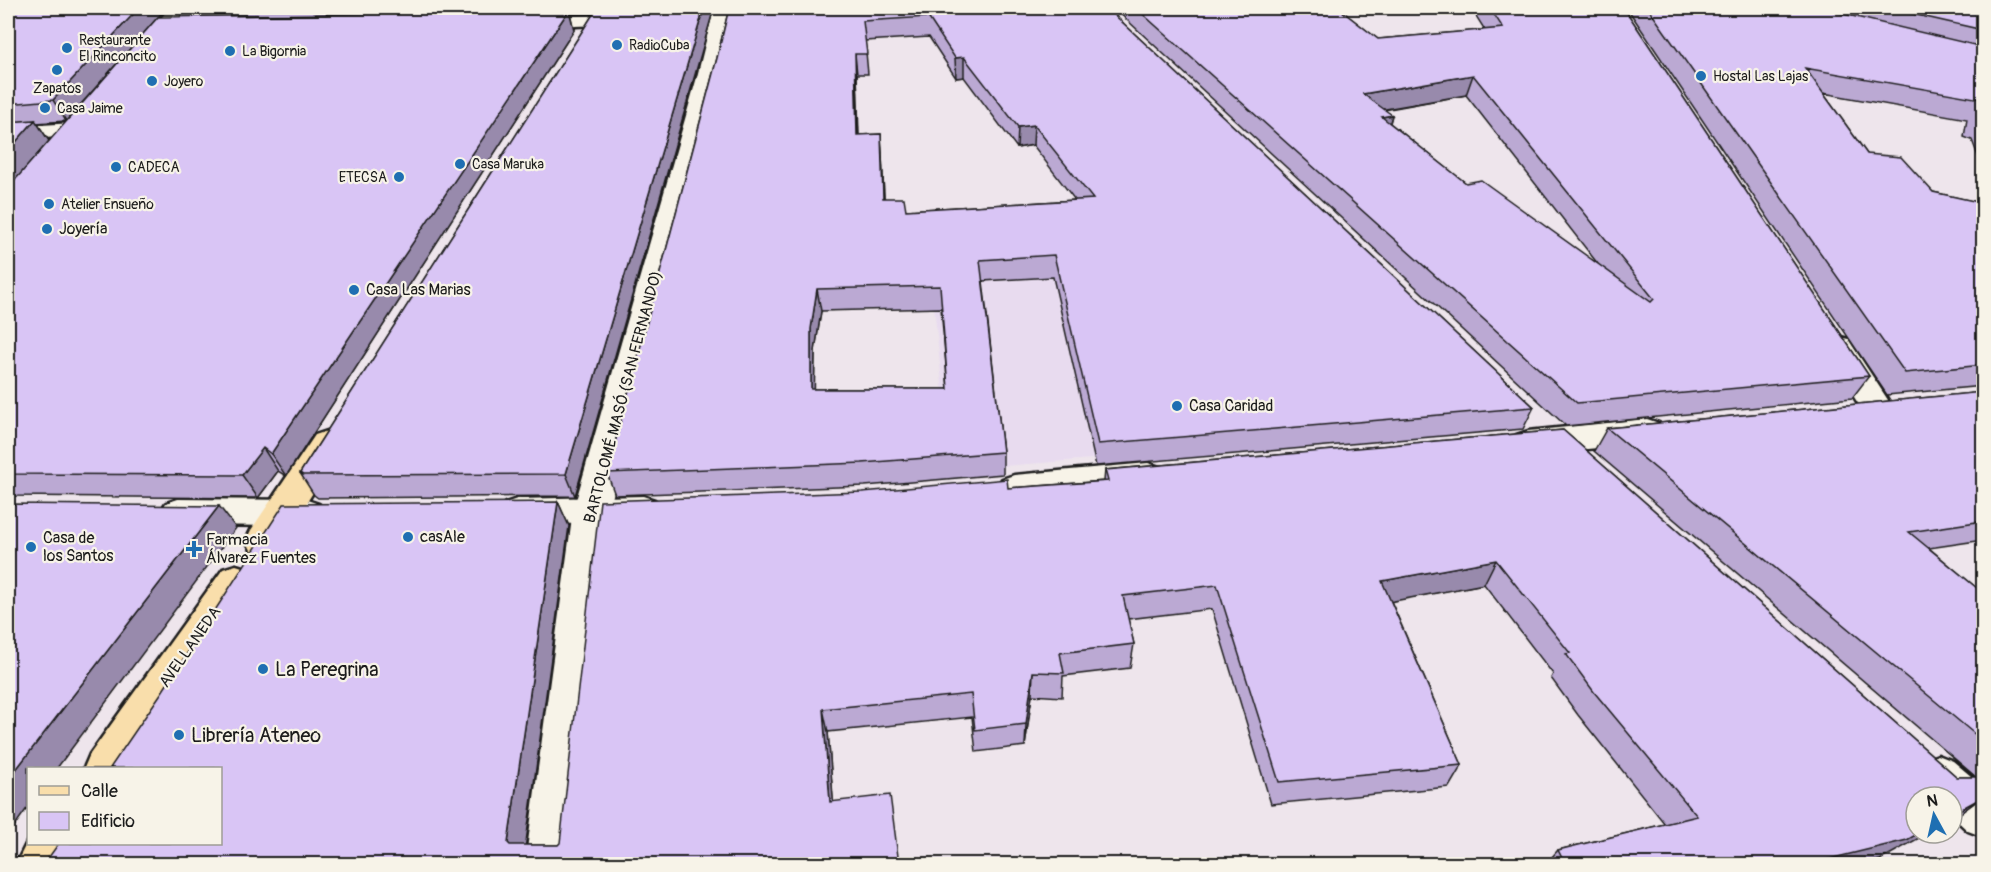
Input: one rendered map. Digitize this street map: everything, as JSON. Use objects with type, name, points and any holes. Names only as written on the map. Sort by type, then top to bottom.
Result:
[{"type":"main road","points":[[575,48],[596,14]]},
{"type":"main road","name":"AVELLANEDA","points":[[106,767],[282,513],[339,423]]},
{"type":"main road","points":[[39,864],[52,845]]},
{"type":"street","name":"BARTOLOMÉ MASÓ (SAN FERNANDO)","points":[[548,864],[591,511],[705,89],[724,8]]},
{"type":"street","points":[[510,22],[596,14]]},
{"type":"street","points":[[125,71],[162,28],[183,18]]},
{"type":"street","points":[[8,134],[81,122],[52,156]]},
{"type":"street","points":[[1825,328],[1889,407],[1842,411]]},
{"type":"street","points":[[1532,416],[1585,464]]},
{"type":"street","points":[[1493,446],[1676,428]]},
{"type":"street","points":[[981,491],[1178,474]]},
{"type":"street","points":[[484,512],[674,508]]},
{"type":"street","points":[[149,512],[342,513]]},
{"type":"street","points":[[1913,753],[1983,816]]},
{"type":"shaded area","points":[[1125,206],[1143,455],[951,470],[931,277]]},
{"type":"building","points":[[8,8],[139,8],[53,100],[8,104]]},
{"type":"building","points":[[597,8],[704,8],[566,474],[303,475],[300,473]]},
{"type":"building","points":[[729,8],[1107,8],[1534,407],[1098,444],[1054,255],[980,260],[1003,452],[862,463],[607,473]],"holes":[[[928,17],[955,58],[964,57],[1018,127],[1034,125],[1093,199],[906,210],[904,198],[883,198],[881,134],[857,135],[855,54],[867,54],[863,21]],[[940,286],[948,389],[811,389],[811,329],[817,289]]]},
{"type":"building","points":[[1136,8],[1338,8],[1378,39],[1503,28],[1490,8],[1624,8],[1869,376],[1577,403]],"holes":[[[1473,75],[1654,299],[1651,302],[1481,180],[1466,183],[1382,117],[1392,115],[1363,94]]]},
{"type":"building","points":[[1648,8],[1818,8],[1983,47],[1983,118],[1978,117],[1981,99],[1805,68],[1867,154],[1901,157],[1933,192],[1983,203],[1983,365],[1905,373]]},
{"type":"building","points":[[1886,8],[1983,8],[1983,30]]},
{"type":"building","points":[[569,10],[271,454],[263,448],[242,475],[8,474],[8,188],[158,17]]},
{"type":"building","points":[[35,120],[8,151],[8,122]]},
{"type":"building","points":[[1983,392],[1983,521],[1909,532],[1983,593],[1983,741],[1607,428]]},
{"type":"building","points":[[1563,430],[1957,777],[1978,777],[1981,798],[1964,807],[1964,785],[1904,785],[1904,841],[1809,864],[1565,864],[1558,850],[1697,816],[1594,692],[1566,654],[1570,653],[1496,560],[1382,581],[1462,765],[1279,782],[1217,585],[1123,596],[1134,644],[1060,653],[1064,673],[1033,672],[1026,724],[975,730],[971,694],[823,709],[830,802],[890,795],[899,864],[44,864],[58,845],[222,845],[222,767],[111,767],[284,504],[558,502],[508,843],[510,845],[558,845],[600,501],[862,492],[1007,479],[1008,488],[1108,481],[1105,470]]},
{"type":"building","points":[[8,504],[219,506],[8,780]]},
{"type":"place","name":"RadioCuba","points":[[617,45]]},
{"type":"place","name":"Restaurante El Rinconcito","points":[[67,48]]},
{"type":"place","name":"La Bigornia","points":[[230,51]]},
{"type":"place","name":"Zapatos","points":[[57,70]]},
{"type":"place","name":"Hostal Las Lajas","points":[[1701,76]]},
{"type":"place","name":"Joyero","points":[[152,81]]},
{"type":"place","name":"Casa Jaime","points":[[45,108]]},
{"type":"place","name":"Casa Maruka","points":[[460,164]]},
{"type":"place","name":"CADECA","points":[[116,167]]},
{"type":"place","name":"ETECSA","points":[[399,177]]},
{"type":"place","name":"Atelier Ensueño","points":[[49,204]]},
{"type":"place","name":"Joyería","points":[[47,229]]},
{"type":"place","name":"Casa Las Marias","points":[[354,290]]},
{"type":"place","name":"Casa Caridad","points":[[1177,406]]},
{"type":"place","name":"casAle","points":[[408,537]]},
{"type":"place","name":"Casa de los Santos","points":[[31,547]]},
{"type":"place","name":"Farmacia Álvarez Fuentes","points":[[194,549]]},
{"type":"place","name":"La Peregrina","points":[[263,669]]},
{"type":"place","name":"Librería Ateneo","points":[[179,735]]}]
